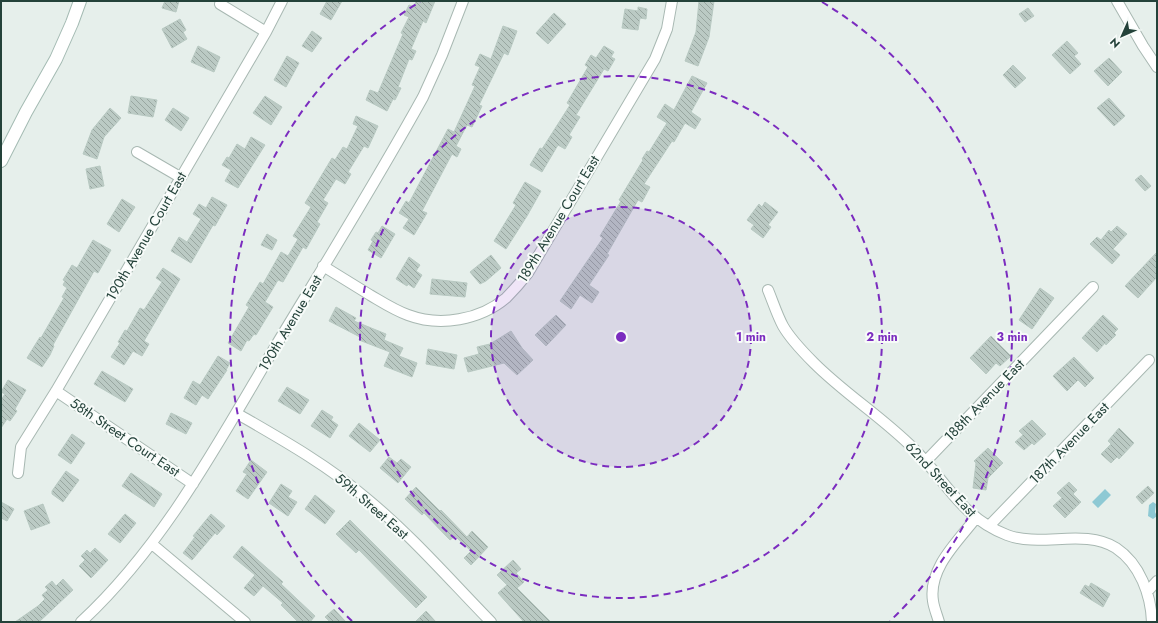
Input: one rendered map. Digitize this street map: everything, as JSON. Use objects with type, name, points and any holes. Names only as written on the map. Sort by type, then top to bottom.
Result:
[{"type":"street","points":[[1,161],[26,112],[56,59],[72,24],[80,1]]},
{"type":"street","name":"190th Avenue Court East","points":[[18,473],[21,447],[56,391],[266,32],[282,1]]},
{"type":"street","name":"190th Avenue East","points":[[81,622],[123,580],[152,544],[217,448],[236,413],[423,97],[445,49],[463,1]]},
{"type":"street","name":"189th Avenue Court East","points":[[323,266],[391,307],[415,317],[432,320],[449,321],[466,318],[490,308],[505,298],[518,286],[528,273],[655,59],[667,29],[672,1]]},
{"type":"street","points":[[1117,1],[1157,67]]},
{"type":"street","points":[[220,4],[266,32]]},
{"type":"street","points":[[137,152],[180,177]]},
{"type":"street","name":"188th Avenue East","points":[[926,461],[1093,287]]},
{"type":"street","name":"62nd Street East","points":[[768,290],[784,326],[799,348],[831,380],[896,432],[926,461],[952,495],[976,518],[1008,535],[1019,538],[1031,540],[1082,539],[1101,541],[1118,549],[1140,575],[1147,592],[1152,622]]},
{"type":"street","name":"187th Avenue East","points":[[989,526],[1149,360]]},
{"type":"street","name":"58th Street Court East","points":[[56,391],[193,484]]},
{"type":"street","name":"59th Street East","points":[[236,413],[311,457],[366,498],[394,522],[491,622]]},
{"type":"street","points":[[939,622],[933,602],[932,584],[947,555],[976,518]]},
{"type":"street","points":[[152,544],[245,622]]},
{"type":"street","points":[[1147,592],[1157,581]]},
{"type":"water","points":[[1105,489],[1111,495],[1098,508],[1092,502]]},
{"type":"water","points":[[1153,502],[1156,504],[1155,512],[1157,516],[1153,519],[1148,516],[1149,505]]},
{"type":"building","points":[[165,1],[179,1],[176,12],[162,8]]},
{"type":"building","points":[[327,1],[342,1],[331,20],[320,14]]},
{"type":"building","points":[[416,1],[435,1],[426,23],[423,21],[411,49],[416,51],[412,60],[409,59],[398,87],[401,88],[387,111],[366,100],[370,90],[378,93],[403,34],[401,33],[409,17],[404,15],[409,5],[414,7]]},
{"type":"building","points":[[699,1],[714,1],[709,37],[698,66],[685,61],[696,32]]},
{"type":"building","points":[[638,7],[647,9],[646,19],[640,18],[638,30],[622,28],[625,9],[638,11]]},
{"type":"building","points":[[1028,8],[1034,16],[1025,22],[1019,14]]},
{"type":"building","points":[[554,13],[566,24],[548,44],[536,33]]},
{"type":"building","points":[[180,19],[186,30],[183,32],[187,39],[172,48],[162,29]]},
{"type":"building","points":[[503,26],[517,31],[508,55],[504,53],[479,105],[482,106],[472,127],[467,125],[456,146],[461,149],[457,157],[452,154],[422,211],[427,213],[414,235],[403,228],[409,219],[399,213],[406,201],[409,203],[448,129],[454,132],[475,86],[472,85],[480,67],[475,65],[480,54],[491,59]]},
{"type":"building","points":[[312,31],[322,38],[312,52],[302,46]]},
{"type":"building","points":[[1067,41],[1078,53],[1074,56],[1081,64],[1070,74],[1052,55]]},
{"type":"building","points":[[198,46],[220,57],[214,72],[191,62]]},
{"type":"building","points":[[604,46],[614,52],[611,57],[615,59],[608,71],[604,69],[576,115],[580,117],[569,135],[572,137],[565,149],[558,145],[542,172],[530,165],[570,105],[567,103],[588,67],[585,65],[591,55],[596,58]]},
{"type":"building","points":[[287,56],[299,63],[286,87],[274,80]]},
{"type":"building","points":[[1109,58],[1122,72],[1108,86],[1094,71]]},
{"type":"building","points":[[1013,65],[1026,78],[1015,88],[1003,75]]},
{"type":"building","points":[[692,76],[707,83],[691,112],[701,119],[695,129],[685,123],[674,142],[672,141],[644,184],[650,187],[642,202],[638,200],[607,254],[609,255],[589,285],[599,292],[592,303],[580,295],[571,309],[560,301],[603,238],[600,236],[621,201],[619,200],[643,160],[642,159],[647,151],[649,152],[667,123],[657,117],[665,104],[674,110]]},
{"type":"building","points":[[131,96],[157,100],[153,117],[128,113]]},
{"type":"building","points":[[265,96],[282,107],[271,125],[253,113]]},
{"type":"building","points":[[1109,98],[1125,116],[1114,126],[1097,108]]},
{"type":"building","points":[[110,108],[121,118],[104,137],[97,159],[83,154],[92,130]]},
{"type":"building","points":[[173,108],[189,118],[181,131],[165,120]]},
{"type":"building","points":[[356,116],[378,126],[368,148],[364,146],[348,172],[351,174],[345,184],[336,179],[323,200],[328,203],[317,222],[320,224],[306,249],[303,247],[283,282],[278,280],[265,302],[273,307],[256,335],[254,334],[249,341],[247,340],[241,351],[228,343],[249,307],[246,305],[260,282],[263,284],[281,252],[288,256],[298,239],[293,236],[311,207],[305,203],[332,158],[335,160],[343,147],[347,149],[358,126],[353,124]]},
{"type":"building","points":[[251,137],[265,145],[238,188],[225,181],[231,170],[222,165],[227,157],[229,158],[237,144],[245,149]]},
{"type":"building","points":[[100,166],[104,186],[90,189],[86,169]]},
{"type":"building","points":[[1141,175],[1151,186],[1145,191],[1135,180]]},
{"type":"building","points":[[525,182],[541,191],[506,249],[494,241],[516,205],[513,203]]},
{"type":"building","points":[[212,197],[227,205],[215,226],[213,225],[191,263],[171,251],[179,237],[187,242],[201,219],[193,214],[199,204],[206,208]]},
{"type":"building","points":[[122,199],[135,207],[119,232],[107,224]]},
{"type":"building","points":[[765,202],[778,212],[768,225],[771,227],[763,238],[751,229],[754,225],[747,220],[759,204],[762,207]]},
{"type":"building","points":[[382,226],[395,234],[381,258],[368,250],[373,241],[371,240]]},
{"type":"building","points":[[1117,226],[1127,234],[1113,249],[1120,255],[1112,264],[1090,244],[1097,237],[1101,240],[1109,230],[1111,232]]},
{"type":"building","points":[[267,234],[277,240],[272,250],[261,245]]},
{"type":"building","points":[[93,240],[111,250],[98,273],[94,271],[53,345],[54,346],[50,355],[42,367],[27,358],[40,337],[41,338],[64,298],[62,297],[67,288],[63,285],[65,281],[63,280],[72,265],[77,268]]},
{"type":"building","points":[[1157,252],[1157,277],[1138,298],[1125,286]]},
{"type":"building","points":[[491,255],[501,268],[486,281],[480,284],[470,272]]},
{"type":"building","points":[[409,257],[420,265],[416,271],[422,275],[414,288],[408,284],[407,286],[396,279]]},
{"type":"building","points":[[163,268],[180,279],[144,341],[149,344],[142,356],[133,351],[124,365],[111,357],[120,343],[118,342],[125,330],[127,331],[140,308],[144,310],[162,282],[156,278]]},
{"type":"building","points":[[432,279],[467,283],[465,297],[430,294]]},
{"type":"building","points":[[1040,288],[1054,298],[1032,329],[1019,320]]},
{"type":"building","points":[[336,307],[356,318],[354,321],[386,334],[384,340],[403,348],[399,356],[417,363],[412,377],[384,366],[390,352],[359,340],[360,337],[329,321]]},
{"type":"building","points":[[556,315],[566,325],[546,346],[535,335]]},
{"type":"building","points":[[1103,315],[1118,329],[1114,333],[1116,335],[1106,345],[1105,343],[1097,352],[1082,338]]},
{"type":"building","points":[[511,331],[522,348],[533,360],[517,375],[504,363],[468,372],[464,358],[479,354],[477,347],[490,344]]},
{"type":"building","points":[[991,336],[1011,356],[1000,366],[996,363],[986,374],[970,358]]},
{"type":"building","points":[[428,349],[457,355],[454,369],[426,364]]},
{"type":"building","points":[[218,356],[230,363],[208,399],[202,395],[196,405],[184,398],[193,381],[200,385]]},
{"type":"building","points":[[1074,357],[1094,378],[1085,387],[1078,380],[1067,391],[1053,376]]},
{"type":"building","points":[[102,371],[133,389],[125,402],[94,384]]},
{"type":"building","points":[[8,380],[26,390],[15,409],[17,411],[10,421],[7,419],[1,428],[1,400],[5,394],[1,392]]},
{"type":"building","points":[[287,387],[309,400],[300,414],[278,401]]},
{"type":"building","points":[[322,410],[333,417],[331,420],[338,425],[330,438],[311,426]]},
{"type":"building","points":[[171,413],[192,423],[186,434],[166,424]]},
{"type":"building","points":[[1032,420],[1046,434],[1034,445],[1032,443],[1024,450],[1015,442],[1023,435],[1019,431]]},
{"type":"building","points":[[359,423],[380,440],[370,452],[349,436]]},
{"type":"building","points":[[1119,428],[1134,443],[1119,459],[1117,457],[1111,463],[1101,454],[1111,444],[1108,441]]},
{"type":"building","points":[[72,434],[85,443],[71,464],[58,455]]},
{"type":"building","points":[[988,448],[1003,463],[988,478],[986,490],[973,488],[976,463],[974,461]]},
{"type":"building","points":[[389,457],[397,463],[401,459],[411,467],[398,483],[380,468]]},
{"type":"building","points":[[251,460],[267,472],[248,499],[236,491],[247,474],[243,472]]},
{"type":"building","points":[[66,471],[79,480],[63,502],[52,494],[52,491]]},
{"type":"building","points":[[131,473],[162,494],[154,507],[122,486]]},
{"type":"building","points":[[1069,482],[1077,490],[1073,494],[1081,502],[1065,518],[1053,506],[1062,498],[1057,493]]},
{"type":"building","points":[[281,484],[292,491],[288,497],[297,502],[288,516],[269,503]]},
{"type":"building","points":[[1148,486],[1154,493],[1142,504],[1136,497]]},
{"type":"building","points":[[416,487],[467,537],[472,531],[488,547],[471,565],[464,558],[471,551],[455,536],[450,540],[424,513],[422,515],[405,499]]},
{"type":"building","points":[[315,495],[335,511],[325,524],[305,509]]},
{"type":"building","points":[[1,502],[14,509],[7,521],[1,518]]},
{"type":"building","points":[[43,504],[50,523],[31,530],[24,511]]},
{"type":"building","points":[[125,514],[136,523],[120,543],[108,534]]},
{"type":"building","points":[[211,514],[225,526],[217,535],[215,533],[192,560],[183,553],[195,537],[193,536]]},
{"type":"building","points":[[350,520],[427,597],[416,608],[359,550],[356,553],[336,534]]},
{"type":"building","points":[[242,546],[283,582],[281,584],[315,616],[310,622],[298,622],[281,605],[283,603],[263,586],[254,596],[244,588],[255,575],[233,557]]},
{"type":"building","points":[[95,548],[108,560],[91,578],[79,566],[85,560],[81,556],[87,550],[90,553]]},
{"type":"building","points":[[513,560],[521,569],[516,573],[524,582],[517,588],[551,622],[524,622],[498,593],[507,585],[497,575]]},
{"type":"building","points":[[63,579],[73,590],[39,622],[15,622],[38,606],[45,599],[42,595],[48,590],[45,587],[52,581],[56,586]]},
{"type":"building","points":[[1091,583],[1110,594],[1103,607],[1080,593],[1085,585],[1089,587]]},
{"type":"building","points":[[334,609],[346,622],[330,622],[325,617]]},
{"type":"building","points":[[426,611],[436,622],[415,622]]}]
